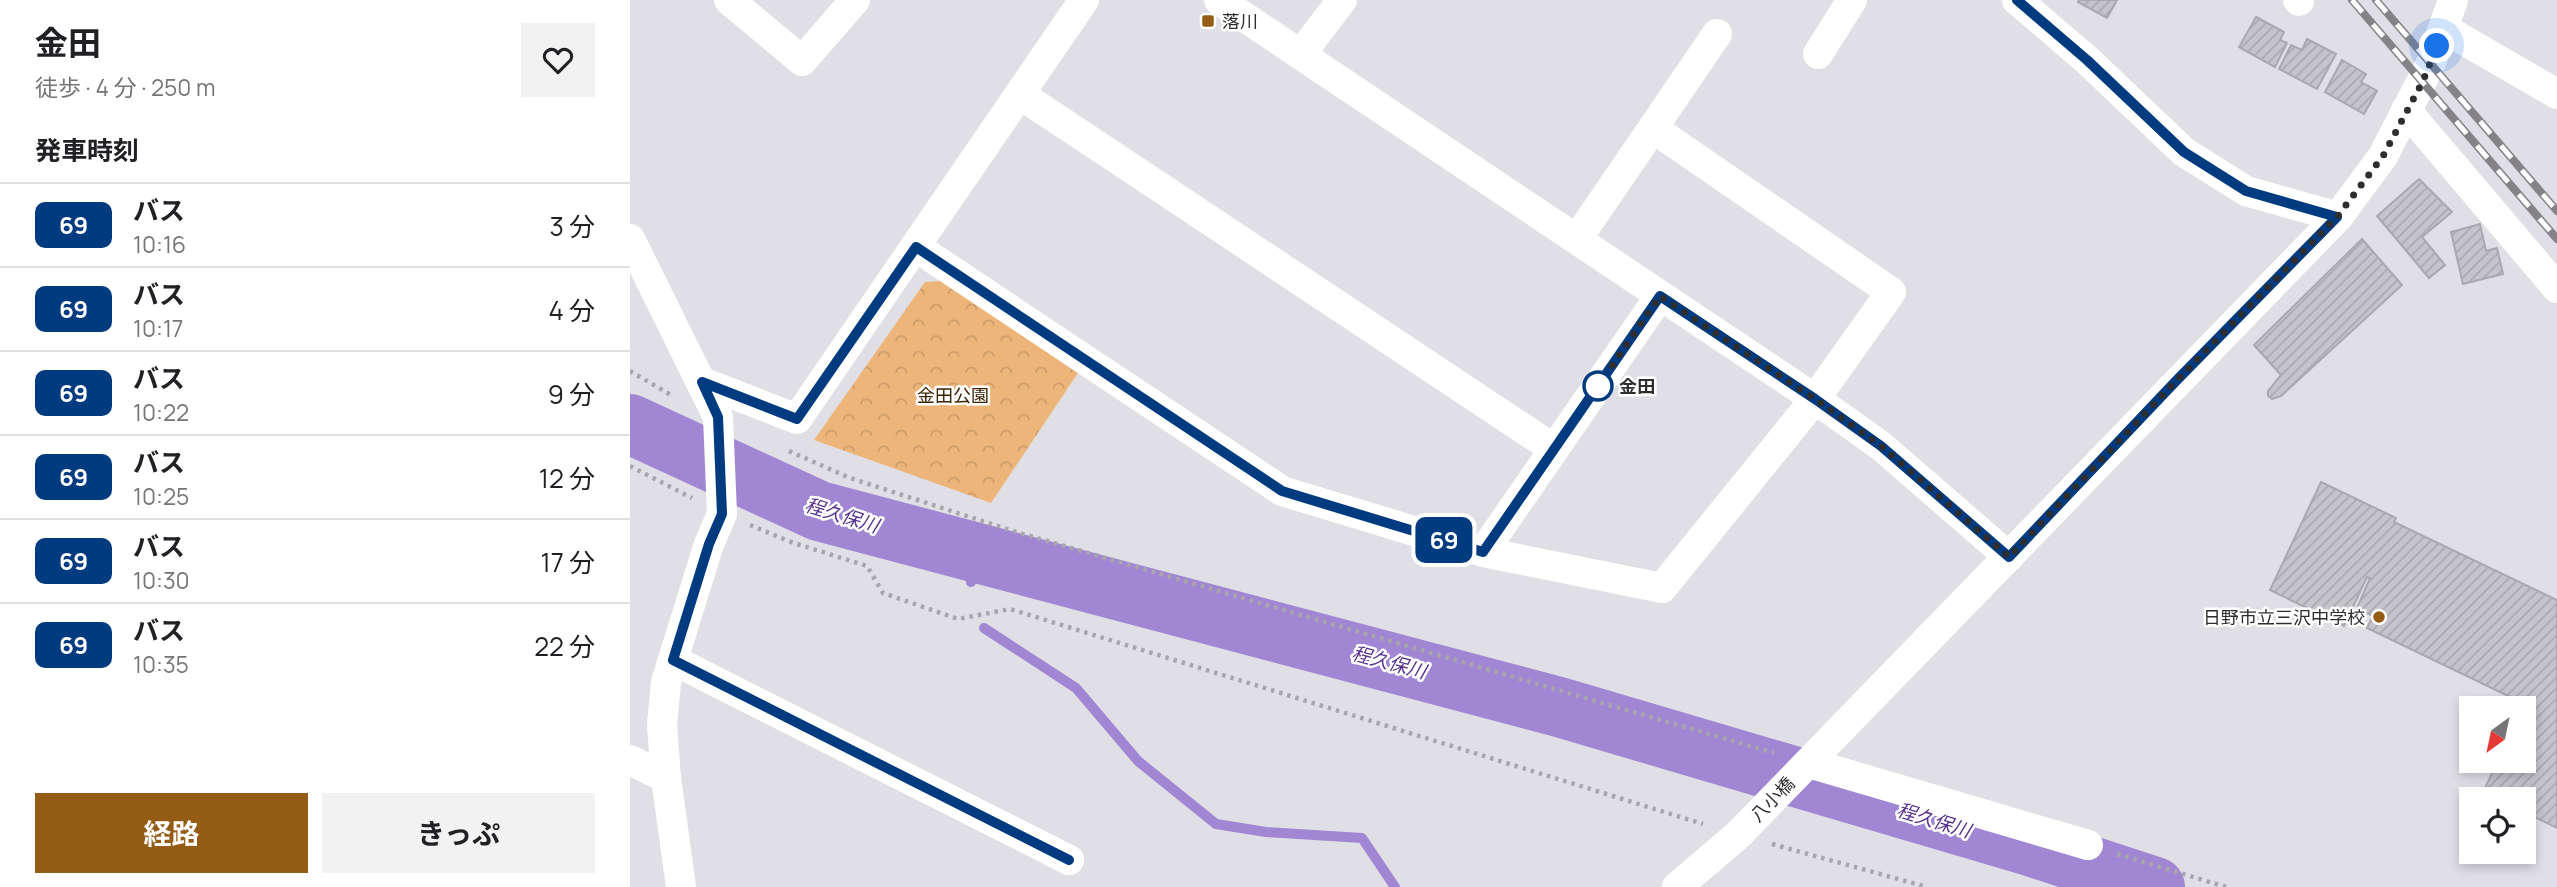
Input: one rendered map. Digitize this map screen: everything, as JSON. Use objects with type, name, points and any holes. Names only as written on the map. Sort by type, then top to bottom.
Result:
[{"type":"street","points":[[729,0],[802,61],[855,0]]},
{"type":"street","points":[[702,382],[797,419],[1083,0]]},
{"type":"street","points":[[1219,0],[1815,399],[1881,446],[2009,557]]},
{"type":"street","points":[[1301,54],[1342,0]]},
{"type":"street","points":[[1818,54],[1852,0]]},
{"type":"street","points":[[2017,0],[2087,60],[2184,152],[2246,191],[2337,217]]},
{"type":"street","name":"八小橋","points":[[1677,887],[1741,832],[2337,217],[2383,156],[2431,64],[2453,0]]},
{"type":"street","points":[[2443,28],[2557,94]]},
{"type":"street","points":[[1577,239],[1717,34]]},
{"type":"street","points":[[1020,94],[1554,449]]},
{"type":"street","points":[[2406,110],[2557,288]]},
{"type":"street","points":[[916,247],[1282,491],[1483,552],[1662,588],[1815,399],[1891,292],[1654,129]]},
{"type":"street","points":[[630,239],[718,417],[722,509],[666,682],[662,725],[666,778],[681,887]]},
{"type":"street","points":[[1483,552],[1660,296]]},
{"type":"street","points":[[673,660],[1069,860]]},
{"type":"street","points":[[630,760],[666,778]]},
{"type":"street","points":[[1804,766],[2088,845]]},
{"type":"path","points":[[630,370],[677,399],[718,417]]},
{"type":"path","points":[[783,449],[850,478],[1013,531],[1804,766]]},
{"type":"path","points":[[630,466],[791,542],[867,566],[883,593],[958,619],[1010,609],[1927,887]]},
{"type":"path","points":[[2088,845],[2227,887]]},
{"type":"green space","name":"金田公園","points":[[941,281],[1078,373],[991,503],[814,440],[925,282]]},
{"type":"building","points":[[2117,0],[2107,18],[2078,2]]},
{"type":"building","points":[[2256,17],[2284,32],[2280,40],[2287,43],[2275,67],[2239,47]]},
{"type":"building","points":[[2307,39],[2336,54],[2317,89],[2279,69],[2291,45],[2302,50]]},
{"type":"building","points":[[2342,60],[2366,74],[2361,82],[2377,91],[2364,114],[2325,92]]},
{"type":"building","points":[[2419,179],[2452,212],[2422,237],[2445,265],[2429,278],[2377,216]]},
{"type":"building","points":[[2480,224],[2486,251],[2497,248],[2503,274],[2463,284],[2451,232]]},
{"type":"building","points":[[2362,239],[2402,285],[2281,396],[2272,399],[2268,396],[2268,391],[2281,375],[2254,345]]},
{"type":"building","points":[[2321,482],[2396,518],[2394,522],[2557,600],[2557,828],[2536,818],[2536,787],[2485,787],[2492,774],[2536,774],[2536,696],[2508,696],[2367,628],[2373,616],[2357,608],[2370,578],[2367,577],[2344,626],[2270,590]]},
{"type":"waterway","name":"程久保川","points":[[630,424],[819,511],[1559,707],[2030,846],[2155,887]]},
{"type":"waterway","points":[[970,552],[971,582]]},
{"type":"waterway","points":[[984,628],[1076,688],[1138,761],[1216,824],[1266,832],[1362,838],[1395,887]]},
{"type":"railway","points":[[2352,0],[2557,239]]},
{"type":"railway","points":[[2376,0],[2557,211]]},
{"type":"bus line","name":"69","points":[[1069,860],[673,660],[709,544],[722,514],[718,417],[702,382],[797,419],[916,247],[1282,491],[1483,552],[1660,296],[1881,446],[2009,557],[2337,217],[2246,191],[2184,152],[2087,60],[2017,0]]},
{"type":"place","name":"落川","points":[[1208,21]]},
{"type":"place","name":"金田","points":[[1598,386]]},
{"type":"place","name":"日野市立三沢中学校","points":[[2379,617]]},
{"type":"route","points":[[1598,386],[1660,296],[1881,446],[2009,557],[2337,217],[2383,156],[2423,81],[2437,46]]}]
